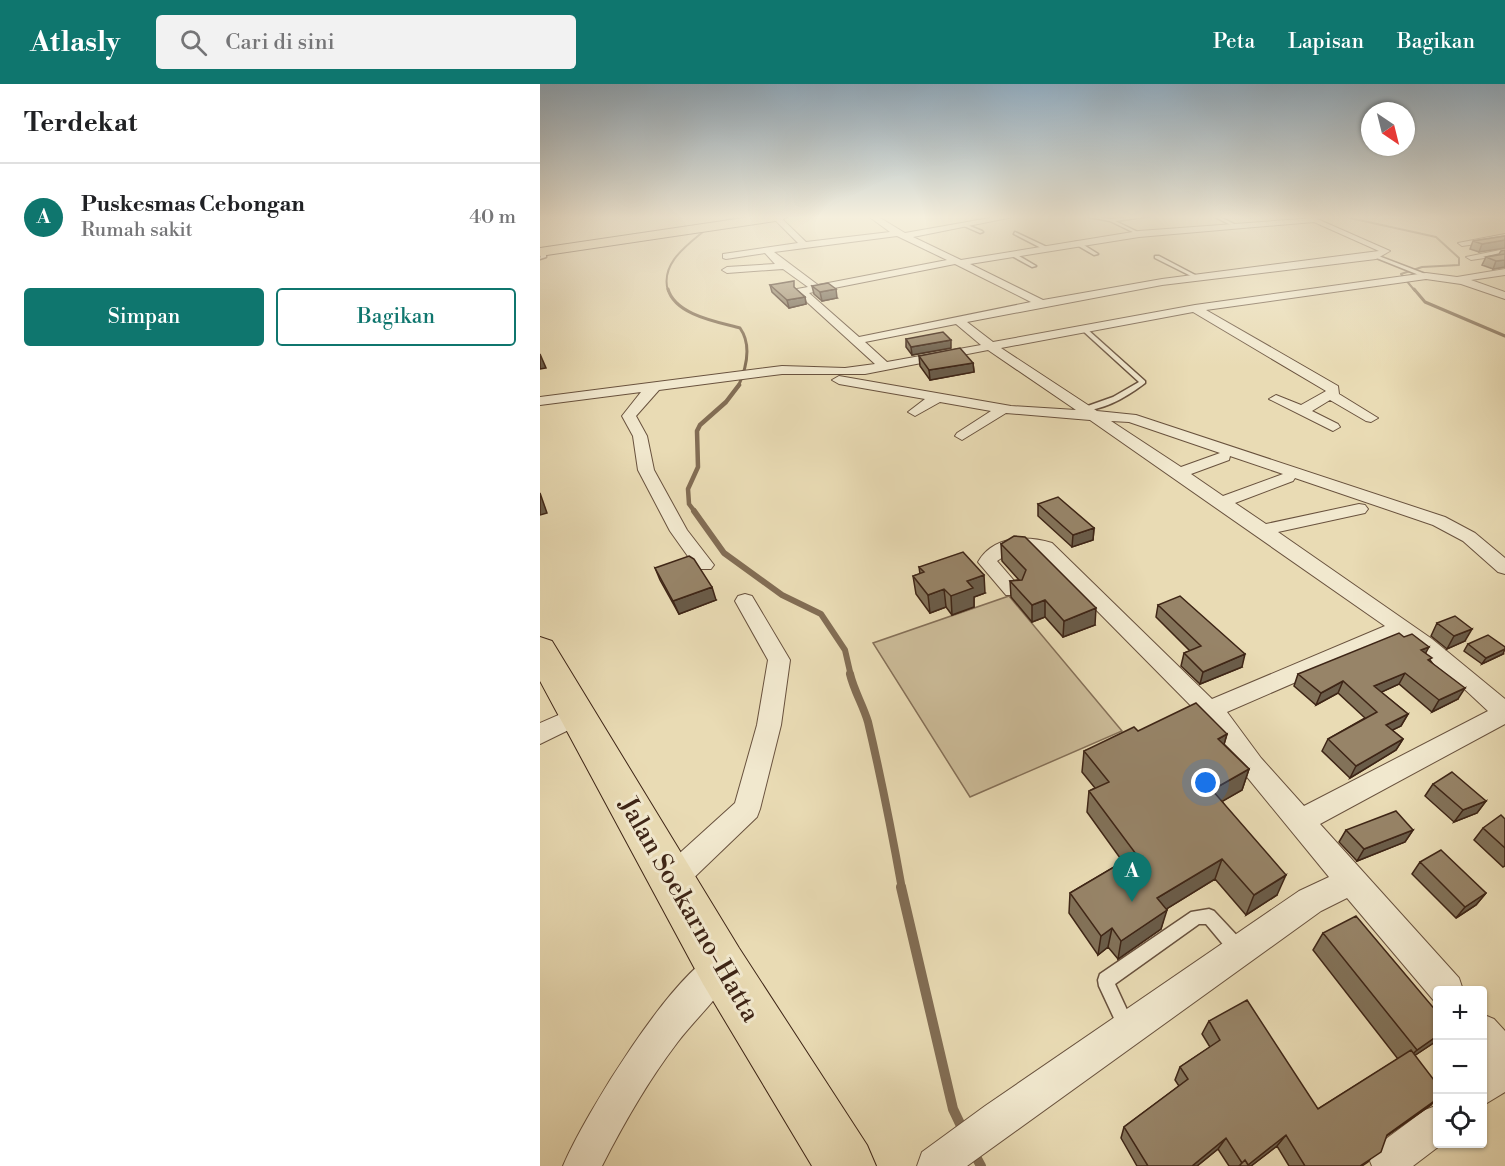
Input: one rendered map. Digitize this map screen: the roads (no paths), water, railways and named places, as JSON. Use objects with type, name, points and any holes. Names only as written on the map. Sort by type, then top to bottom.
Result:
[{"type":"main road","name":"Jalan Soekarno-Hatta","points":[[540,649],[559,725],[671,880],[721,966],[846,1166]]},
{"type":"street","points":[[727,270],[776,266]]},
{"type":"street","points":[[784,266],[814,287]]},
{"type":"street","points":[[884,366],[801,291],[933,266]]},
{"type":"street","points":[[968,266],[1042,303]]},
{"type":"street","points":[[855,341],[1042,303],[1197,277],[1287,266]]},
{"type":"street","points":[[540,401],[782,370],[844,372],[992,347],[1195,308],[1426,276],[1482,276],[1505,272]]},
{"type":"street","points":[[1451,275],[1505,296]]},
{"type":"street","points":[[1482,276],[1505,284]]},
{"type":"street","points":[[1195,308],[1333,389],[1330,394],[1301,411]]},
{"type":"street","points":[[958,320],[992,347],[1264,530],[1401,628],[1476,686],[1505,713],[1300,821]]},
{"type":"street","points":[[782,370],[1003,409],[1089,413],[1131,418],[1439,521],[1469,537],[1505,568]]},
{"type":"street","points":[[654,387],[638,402],[629,416],[640,436],[646,470],[679,531],[704,565]]},
{"type":"street","points":[[1330,394],[1371,418]]},
{"type":"street","points":[[915,412],[938,397]]},
{"type":"street","points":[[1276,399],[1333,427]]},
{"type":"street","points":[[963,436],[1003,409]]},
{"type":"street","points":[[1179,473],[1223,457]]},
{"type":"street","points":[[1222,502],[1287,478]]},
{"type":"street","points":[[1264,530],[1359,509]]},
{"type":"street","points":[[1013,591],[987,562],[990,556],[1006,547],[1029,542],[1045,547],[1214,715],[1300,821],[1444,986]]},
{"type":"street","points":[[671,880],[747,809],[764,746],[779,660],[745,601]]},
{"type":"street","points":[[1214,715],[1218,706],[1401,628]]},
{"type":"street","points":[[947,1158],[998,1119],[1311,901],[1351,880]]},
{"type":"street","points":[[582,1166],[609,1110],[639,1064],[669,1023],[721,966]]},
{"type":"street","points":[[1487,1036],[1505,1056]]},
{"type":"street","points":[[1487,1084],[1505,1071]]},
{"type":"street","points":[[1389,1161],[1433,1126]]},
{"type":"lane","points":[[1176,266],[1197,277]]},
{"type":"lane","points":[[1402,266],[1426,276]]},
{"type":"lane","points":[[1085,330],[1143,382],[1132,387],[1115,401],[1089,413]]},
{"type":"lane","points":[[1128,1030],[1107,986],[1106,980],[1110,975],[1196,917],[1209,916],[1239,951]]},
{"type":"waterway","points":[[668,291],[667,281],[670,266]]},
{"type":"waterway","points":[[1415,291],[1401,274],[1431,266]]},
{"type":"waterway","points":[[668,289],[672,298],[688,311],[709,320],[740,328],[746,342],[747,357],[738,386]]},
{"type":"waterway","points":[[1414,289],[1425,302],[1505,336]]},
{"type":"waterway","points":[[695,512],[689,504],[688,489],[698,467],[697,431],[700,425],[726,402],[738,386]]},
{"type":"waterway","points":[[694,511],[724,553],[782,595],[821,614],[845,650],[851,676]]},
{"type":"waterway","points":[[850,674],[868,722],[902,889]]},
{"type":"waterway","points":[[901,887],[953,1109],[963,1130]]},
{"type":"waterway","points":[[974,1153],[981,1166]]},
{"type":"place","name":"Puskesmas Cebongan","points":[[1132,902]]}]
